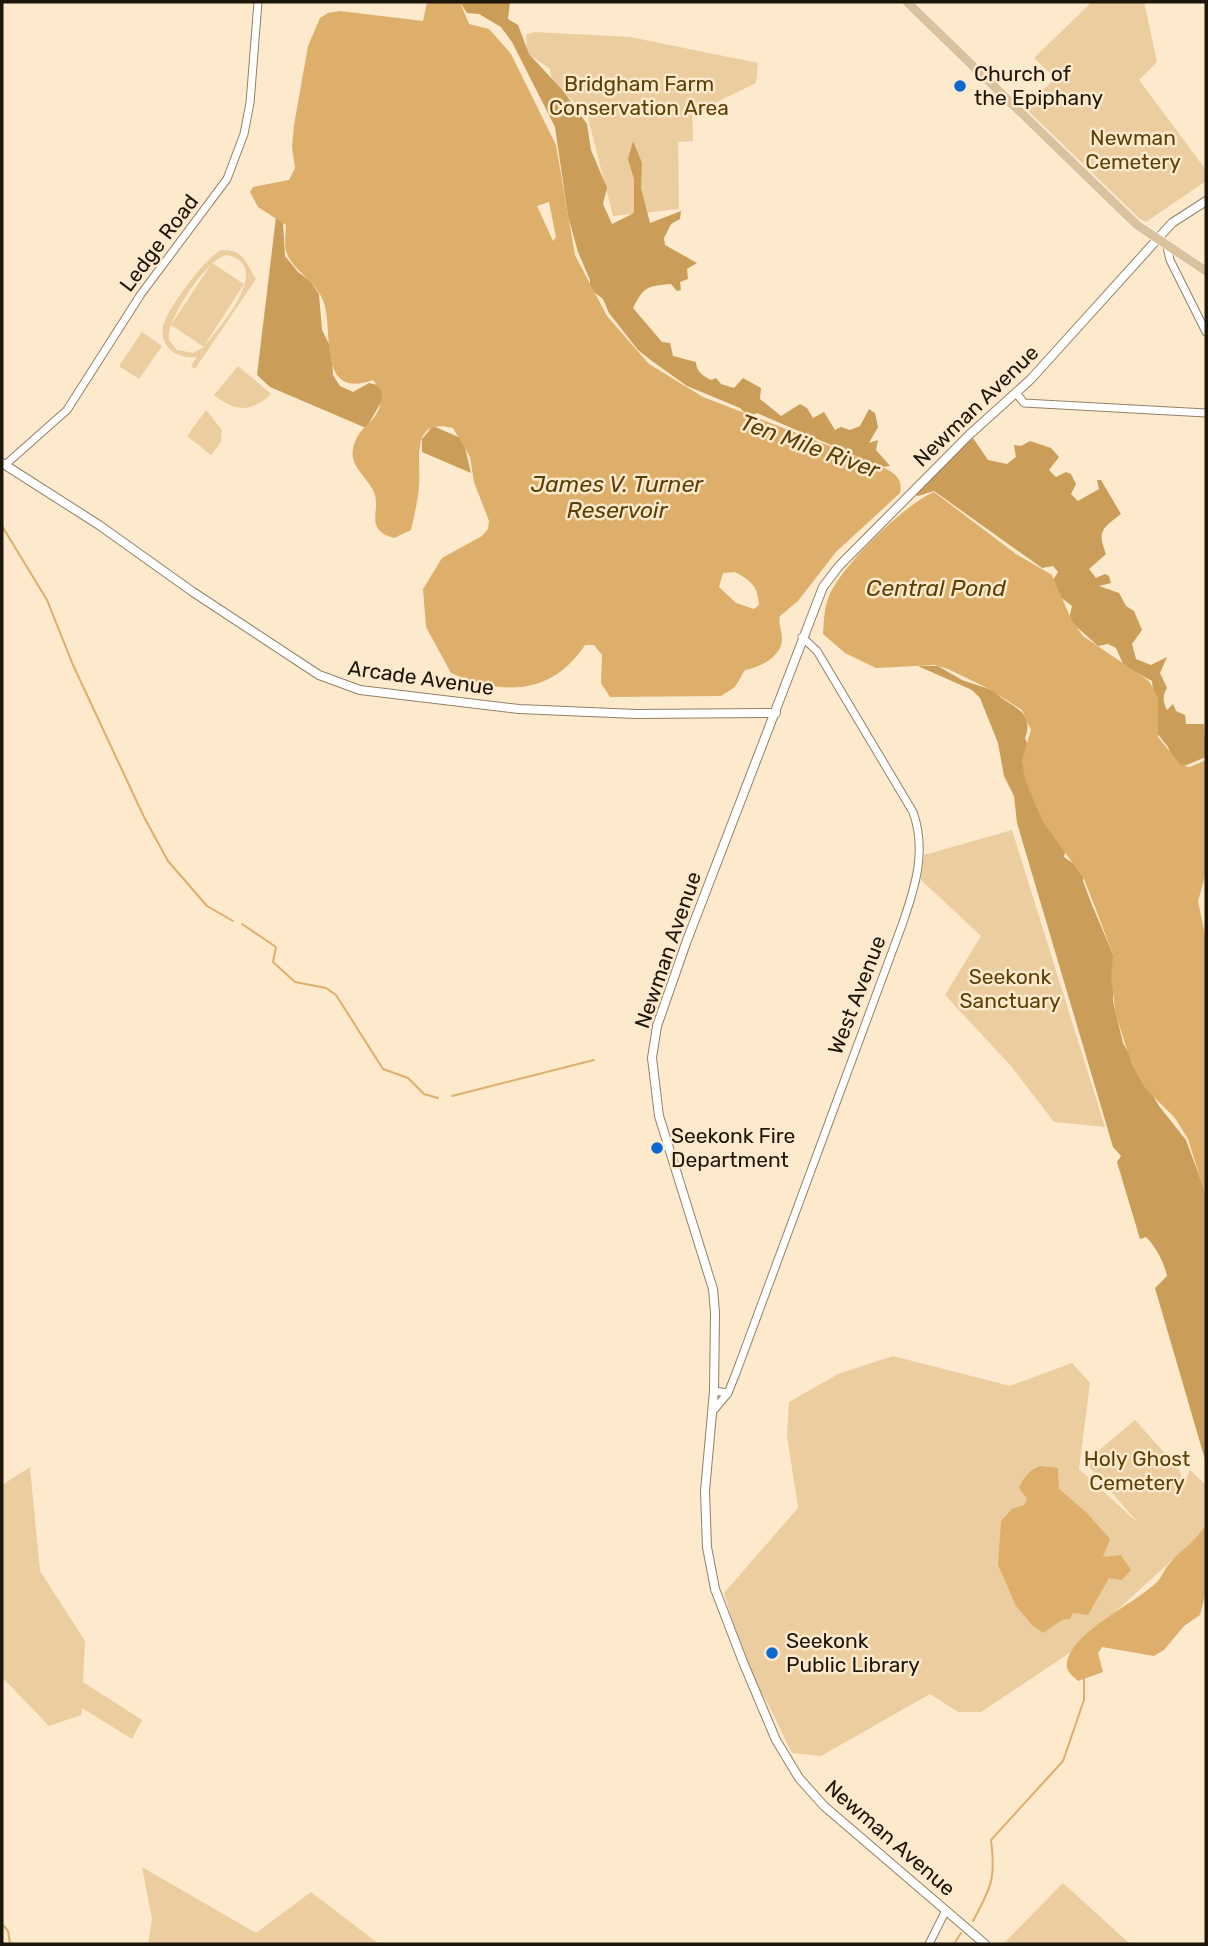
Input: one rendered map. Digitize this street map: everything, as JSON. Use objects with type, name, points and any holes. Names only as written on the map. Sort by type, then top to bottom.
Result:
[{"type":"main road","points":[[907,2],[1075,167],[1158,240],[1206,271]]},
{"type":"main road","name":"Newman Avenue","points":[[985,1944],[824,1806],[799,1778],[776,1740],[739,1651],[710,1569],[704,1520],[717,1330],[713,1289],[659,1116],[652,1058],[657,1026],[686,943],[776,713],[802,637],[830,577],[977,427],[1016,393],[1172,223],[1206,201]]},
{"type":"main road","name":"Arcade Avenue","points":[[3,464],[99,525],[192,592],[318,676],[338,684],[435,700],[558,711],[776,713]]},
{"type":"street","name":"Ledge Road","points":[[3,464],[67,410],[141,294],[227,179],[244,134],[258,2]]},
{"type":"street","points":[[1167,247],[1170,260],[1206,332]]},
{"type":"street","points":[[1016,393],[1024,403],[1206,413]]},
{"type":"street","name":"West Avenue","points":[[713,1412],[733,1382],[898,935],[918,869],[919,836],[913,812],[817,650],[802,637]]},
{"type":"street","points":[[714,1388],[733,1382]]},
{"type":"street","points":[[714,1388],[728,1393]]},
{"type":"street","points":[[929,1944],[946,1910]]},
{"type":"green space","name":"Newman Cemetery","points":[[1092,2],[1144,2],[1157,62],[1139,80],[1206,170],[1206,181],[1146,222],[1025,108],[1055,78],[1034,58]]},
{"type":"green space","name":"Bridgham Farm Conservation Area","points":[[534,32],[630,37],[758,63],[756,83],[713,104],[700,104],[692,109],[693,141],[678,142],[679,209],[613,216],[587,114],[552,81],[550,69],[527,53],[526,35]]},
{"type":"green space","points":[[222,250],[241,255],[256,279],[195,369],[191,366],[197,357],[183,356],[171,350],[164,340],[163,326],[188,284],[215,254]],"holes":[[[227,255],[240,261],[246,271],[245,283],[231,311],[204,346],[244,284],[213,264]],[[210,266],[172,323],[189,291]],[[172,325],[204,347],[193,353],[177,350],[169,340]]]},
{"type":"green space","points":[[142,332],[162,346],[139,379],[119,366]]},
{"type":"green space","points":[[238,366],[271,394],[257,405],[236,407],[214,395]]},
{"type":"green space","points":[[206,410],[222,430],[221,442],[211,455],[187,436]]},
{"type":"green space","name":"Seekonk Sanctuary","points":[[1012,830],[1105,1127],[1054,1122],[1011,1066],[945,995],[981,936],[921,880],[924,855]]},
{"type":"green space","name":"Holy Ghost Cemetery","points":[[893,1356],[1010,1386],[1072,1363],[1090,1383],[1079,1469],[1139,1524],[1085,1462],[1135,1420],[1179,1469],[1184,1484],[1190,1470],[1206,1485],[1206,1519],[1202,1533],[1071,1652],[981,1712],[958,1712],[930,1694],[821,1756],[792,1753],[766,1700],[749,1676],[724,1593],[798,1508],[787,1435],[789,1402],[838,1374]]},
{"type":"green space","points":[[30,1467],[40,1571],[85,1641],[83,1682],[142,1720],[132,1739],[82,1708],[81,1715],[49,1726],[2,1677],[2,1485]]},
{"type":"green space","points":[[142,1867],[256,1933],[311,1892],[379,1944],[148,1944],[152,1919]]},
{"type":"green space","points":[[1063,1883],[1130,1944],[1003,1944]]},
{"type":"shaded area","points":[[460,2],[510,2],[508,19],[518,25],[529,54],[564,92],[587,124],[591,150],[607,188],[603,204],[612,224],[634,213],[634,179],[628,159],[633,141],[642,163],[641,188],[650,223],[681,211],[680,219],[671,224],[664,238],[665,245],[697,263],[687,269],[688,279],[680,282],[681,290],[677,291],[671,284],[651,287],[643,292],[633,308],[662,342],[670,343],[673,356],[696,362],[703,375],[711,380],[716,378],[721,384],[734,388],[743,378],[761,388],[760,399],[781,416],[800,404],[807,408],[813,418],[824,412],[835,430],[841,427],[850,430],[860,426],[869,409],[875,413],[878,427],[869,443],[878,440],[876,450],[890,466],[882,467],[757,413],[749,417],[740,408],[687,386],[638,350],[609,313],[603,299],[590,289],[590,280],[578,252],[568,216],[555,127],[512,42],[501,27],[479,14],[467,13]]},
{"type":"shaded area","points":[[276,217],[283,223],[285,256],[319,294],[322,330],[331,348],[333,375],[340,386],[353,392],[369,383],[382,386],[383,399],[366,428],[270,387],[257,375]]},
{"type":"shaded area","points":[[433,426],[463,439],[471,473],[422,452],[422,439]]},
{"type":"shaded area","points":[[963,438],[966,444],[973,438],[988,460],[1007,464],[1016,457],[1014,445],[1021,446],[1030,441],[1051,448],[1059,457],[1049,470],[1056,477],[1066,472],[1071,474],[1076,484],[1071,494],[1078,501],[1099,489],[1097,480],[1101,480],[1121,514],[1103,531],[1102,540],[1106,554],[1089,569],[1096,578],[1105,574],[1109,576],[1111,583],[1099,586],[1119,593],[1126,606],[1134,611],[1142,630],[1132,644],[1136,659],[1151,665],[1167,657],[1160,673],[1167,688],[1164,702],[1167,710],[1173,704],[1176,711],[1185,715],[1186,724],[1204,724],[1206,757],[1184,766],[1175,764],[1168,747],[1157,733],[1152,681],[1124,666],[1116,648],[1108,644],[1098,646],[1069,620],[1072,606],[1059,596],[1053,580],[1058,572],[1053,566],[1042,568],[934,491],[918,496],[912,493]]},
{"type":"shaded area","points":[[918,666],[938,666],[962,680],[995,691],[1018,709],[1027,720],[1025,738],[1066,847],[1064,857],[1084,871],[1083,881],[1114,957],[1113,1001],[1123,1043],[1159,1106],[1186,1140],[1206,1194],[1206,1463],[1155,1288],[1167,1276],[1166,1271],[1150,1241],[1146,1237],[1140,1239],[1117,1162],[1121,1156],[1113,1147],[1017,823],[1014,796],[1004,776],[998,743],[980,698],[972,690]]},
{"type":"water","name":"James V. Turner Reservoir","points":[[427,2],[460,2],[469,24],[489,29],[511,54],[556,145],[575,255],[607,316],[649,364],[703,397],[869,461],[892,472],[899,480],[900,493],[836,552],[798,601],[780,616],[782,639],[774,656],[763,664],[745,670],[735,687],[721,696],[610,697],[601,683],[602,655],[594,645],[585,645],[572,662],[557,674],[542,682],[525,686],[489,685],[451,673],[426,627],[423,589],[442,558],[482,536],[488,529],[489,521],[474,482],[470,457],[453,428],[439,426],[424,434],[419,453],[418,497],[411,530],[394,538],[384,534],[376,524],[373,490],[354,462],[353,450],[358,435],[378,410],[382,392],[373,380],[354,384],[342,380],[335,371],[322,298],[297,269],[286,251],[286,225],[258,207],[250,192],[253,187],[289,180],[295,168],[292,147],[294,125],[308,46],[320,18],[340,11],[423,21]],"holes":[[[549,202],[556,237],[553,241],[537,206]],[[735,572],[749,581],[755,589],[759,605],[754,609],[736,603],[719,587],[723,573]]]},
{"type":"water","name":"Central Pond","points":[[934,492],[1016,554],[1052,575],[1071,619],[1083,636],[1149,681],[1158,698],[1158,737],[1181,765],[1190,767],[1206,760],[1206,873],[1198,901],[1206,940],[1206,1197],[1188,1139],[1175,1118],[1145,1088],[1132,1065],[1116,1015],[1111,978],[1113,955],[1095,907],[1084,879],[1043,822],[1025,780],[1022,760],[1031,730],[1022,710],[989,689],[935,665],[876,668],[845,653],[823,634],[827,601],[846,569],[891,522]]},
{"type":"water","points":[[1041,1466],[1058,1468],[1059,1489],[1086,1512],[1110,1539],[1103,1557],[1121,1555],[1131,1570],[1122,1580],[1109,1578],[1088,1615],[1073,1613],[1070,1619],[1062,1620],[1043,1633],[1032,1625],[1016,1606],[998,1565],[1001,1521],[1012,1509],[1024,1505],[1027,1499],[1019,1488],[1030,1471]]},
{"type":"water","points":[[1206,1523],[1206,1592],[1200,1615],[1184,1626],[1164,1650],[1154,1656],[1102,1647],[1098,1653],[1103,1672],[1078,1681],[1067,1667],[1071,1652],[1092,1629],[1158,1581],[1168,1565],[1199,1535]]},
{"type":"waterway","points":[[2,526],[47,600],[73,665],[144,817],[168,861],[207,906],[233,921]]},
{"type":"waterway","points":[[242,924],[276,947],[273,962],[295,982],[326,988],[336,995],[383,1069],[408,1078],[424,1094],[438,1098]]},
{"type":"waterway","points":[[452,1096],[594,1060]]},
{"type":"waterway","points":[[973,1921],[991,1883],[991,1840],[1063,1761],[1084,1700],[1084,1679]]},
{"type":"waterway","points":[[2,1924],[8,1931],[10,1944]]},
{"type":"waterway","points":[[954,1944],[961,1933]]},
{"type":"place","name":"Church of the Epiphany","points":[[960,86]]},
{"type":"place","name":"Seekonk Fire Department","points":[[657,1148]]},
{"type":"place","name":"Seekonk Public Library","points":[[772,1653]]},
{"type":"water label","name":"Ten Mile River","points":[[810,446]]}]
